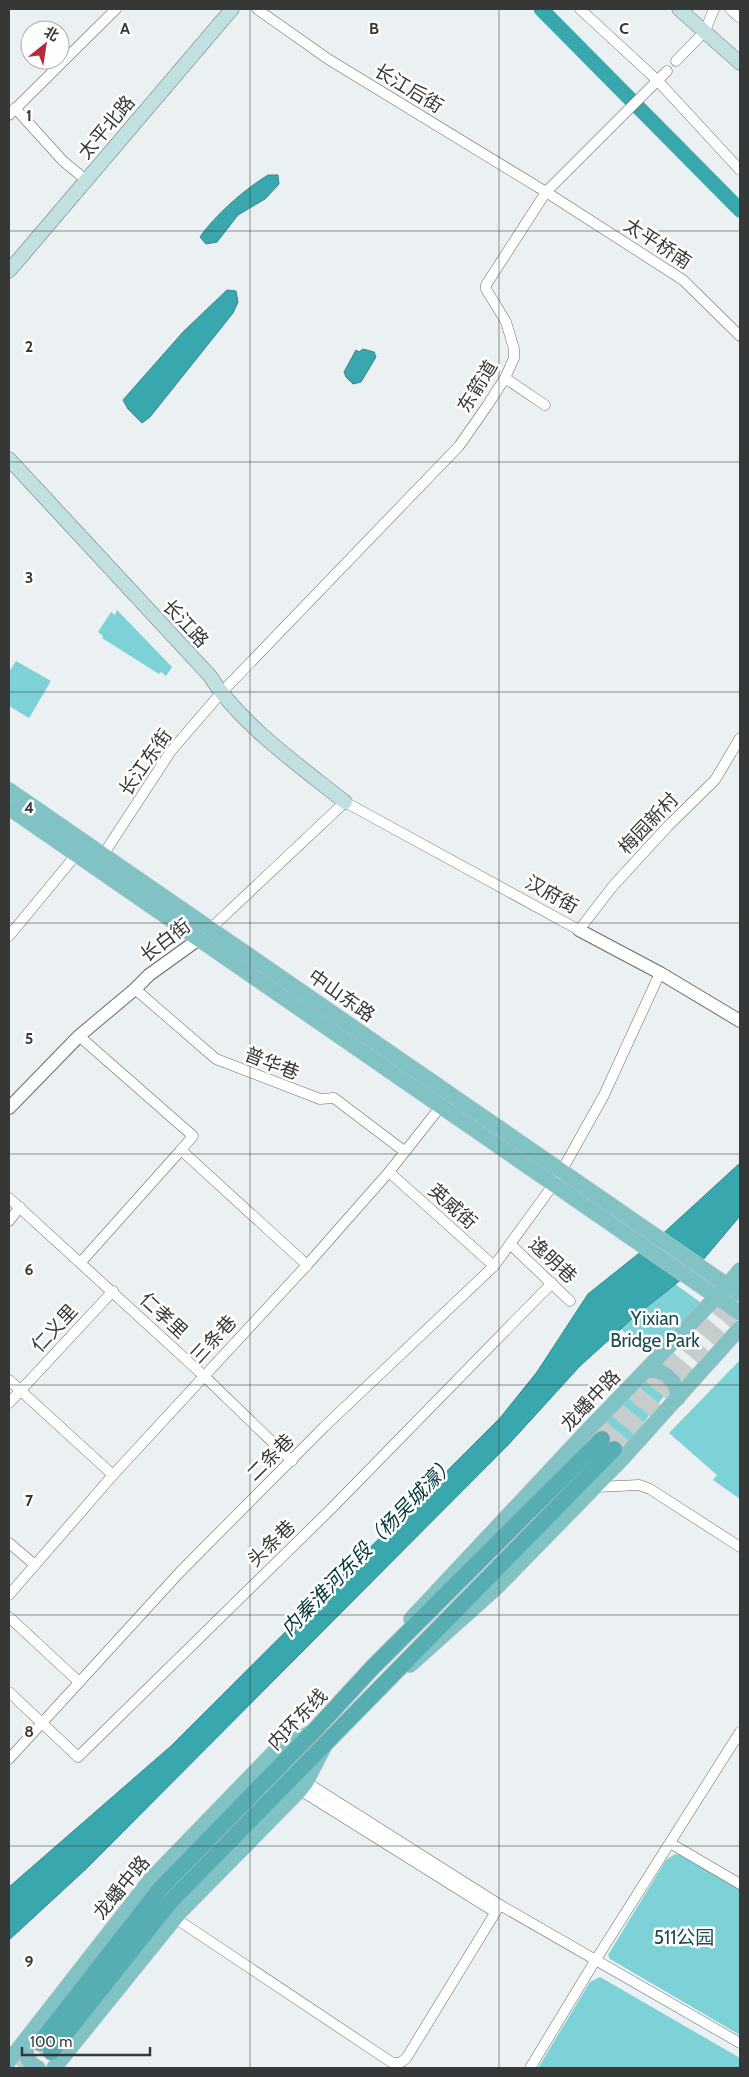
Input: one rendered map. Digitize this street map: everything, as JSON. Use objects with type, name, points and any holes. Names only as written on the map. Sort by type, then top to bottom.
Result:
[{"type":"highway","name":"内环东线","points":[[47,2055],[160,1889],[321,1736],[375,1693],[608,1444],[373,1667],[321,1736]]},
{"type":"main road","name":"太平北路","points":[[9,271],[232,9]]},
{"type":"main road","points":[[679,9],[740,64]]},
{"type":"main road","name":"长江路","points":[[9,460],[210,676],[221,693],[262,734],[345,802]]},
{"type":"main road","name":"中山东路","points":[[9,790],[210,929],[557,1179],[641,1244],[717,1297]]},
{"type":"main road","name":"中山东路","points":[[9,808],[441,1106],[557,1179],[652,1232],[728,1285]]},
{"type":"main road","name":"龙蟠中路","points":[[373,1667],[410,1620],[467,1558],[717,1297],[740,1270]]},
{"type":"main road","points":[[728,1285],[740,1294]]},
{"type":"main road","points":[[717,1297],[740,1313]]},
{"type":"main road","points":[[375,1693],[433,1647],[496,1588],[596,1487],[740,1328]]},
{"type":"main road","points":[[644,1372],[653,1369],[665,1374],[675,1385],[678,1398]]},
{"type":"main road","name":"龙蟠中路","points":[[47,2055],[151,1880],[276,1750],[321,1736]]},
{"type":"main road","name":"龙蟠中路","points":[[9,2061],[47,2055],[175,1918],[303,1786],[321,1736]]},
{"type":"main road","points":[[38,2068],[28,2062],[26,2054],[47,2055]]},
{"type":"street","points":[[86,180],[63,161],[12,111],[114,9]]},
{"type":"street","name":"长江后街","points":[[258,9],[328,59],[546,192]]},
{"type":"street","points":[[580,9],[657,80],[740,170]]},
{"type":"street","points":[[676,61],[705,31],[714,9]]},
{"type":"street","points":[[730,9],[740,18]]},
{"type":"street","name":"东箭道","points":[[221,693],[459,446],[505,378],[514,358],[512,335],[486,289],[486,285],[546,192],[667,71]]},
{"type":"street","name":"太平桥南","points":[[546,192],[684,280],[740,336]]},
{"type":"street","points":[[505,378],[545,405]]},
{"type":"street","name":"长江东街","points":[[103,855],[171,751],[221,693]]},
{"type":"street","name":"梅园新村","points":[[579,930],[613,886],[668,826],[715,780],[740,738]]},
{"type":"street","name":"长白街","points":[[9,1108],[79,1036],[136,989],[149,975],[199,939],[345,802]]},
{"type":"street","name":"汉府街","points":[[345,802],[660,973],[740,1021]]},
{"type":"street","points":[[9,936],[76,855]]},
{"type":"street","points":[[557,1179],[604,1095],[660,973]]},
{"type":"street","name":"普华巷","points":[[136,989],[220,1061],[320,1099],[334,1098],[404,1151]]},
{"type":"street","points":[[79,1036],[194,1136],[81,1262]]},
{"type":"street","name":"三条巷","points":[[9,1595],[112,1475],[307,1264],[389,1172],[441,1106]]},
{"type":"street","points":[[181,1150],[307,1264]]},
{"type":"street","name":"英威街","points":[[389,1172],[494,1266]]},
{"type":"street","name":"二条巷","points":[[9,1759],[180,1572],[404,1349],[494,1266],[557,1179]]},
{"type":"street","name":"仁孝里","points":[[9,1198],[113,1291],[292,1461]]},
{"type":"street","points":[[9,1221],[20,1207]]},
{"type":"street","name":"逸明巷","points":[[511,1245],[570,1301]]},
{"type":"street","name":"头条巷","points":[[9,1692],[78,1757],[330,1510],[552,1282]]},
{"type":"street","name":"仁义里","points":[[9,1403],[113,1291]]},
{"type":"street","points":[[9,1380],[112,1475]]},
{"type":"street","points":[[596,1487],[639,1485],[650,1489],[740,1547]]},
{"type":"street","points":[[9,1543],[35,1565]]},
{"type":"street","points":[[9,1617],[79,1682]]},
{"type":"street","points":[[530,2068],[595,1961],[740,1732]]},
{"type":"street","points":[[303,1786],[497,1909],[595,1961],[740,2043]]},
{"type":"street","points":[[670,1843],[740,1884]]},
{"type":"street","points":[[175,1918],[391,2062],[397,2064],[403,2062],[407,2057],[497,1909]]},
{"type":"green space","points":[[117,610],[172,667],[166,676],[161,672],[159,674],[102,638],[103,636],[98,632],[111,612],[115,615]]},
{"type":"green space","points":[[16,661],[51,681],[29,718],[9,706],[9,672]]},
{"type":"green space","name":"Yixian Bridge Park","points":[[675,1284],[707,1307],[656,1359],[621,1329]]},
{"type":"green space","points":[[740,1360],[740,1499],[713,1480],[717,1475],[669,1433]]},
{"type":"green space","points":[[653,1378],[661,1380],[667,1392],[626,1446],[601,1423],[645,1382]]},
{"type":"green space","name":"511公园","points":[[675,1854],[740,1889],[740,2035],[610,1959],[608,1955],[666,1860]]},
{"type":"green space","points":[[600,1977],[740,2058],[740,2068],[538,2068],[590,1982]]},
{"type":"shaded area","points":[[268,175],[278,175],[279,184],[265,199],[238,215],[217,242],[206,244],[200,237],[222,211],[240,195]]},
{"type":"shaded area","points":[[227,290],[236,291],[238,302],[233,313],[150,417],[142,423],[128,409],[123,400],[183,332]]},
{"type":"shaded area","points":[[363,349],[374,352],[376,357],[361,382],[353,384],[344,372],[356,350],[359,352]]},
{"type":"shaded area","points":[[740,1163],[740,1216],[697,1267],[633,1318],[580,1366],[508,1445],[86,1869],[9,1940],[9,1887],[171,1746],[500,1418],[537,1372],[588,1294],[657,1239]]},
{"type":"waterway","name":"内秦淮河东段（杨吴城濠）","points":[[541,9],[740,210]]},
{"type":"tunnel","points":[[602,1439],[740,1282]]},
{"type":"tunnel","points":[[614,1449],[740,1304]]},
{"type":"tunnel","points":[[20,2068],[37,2047]]}]
